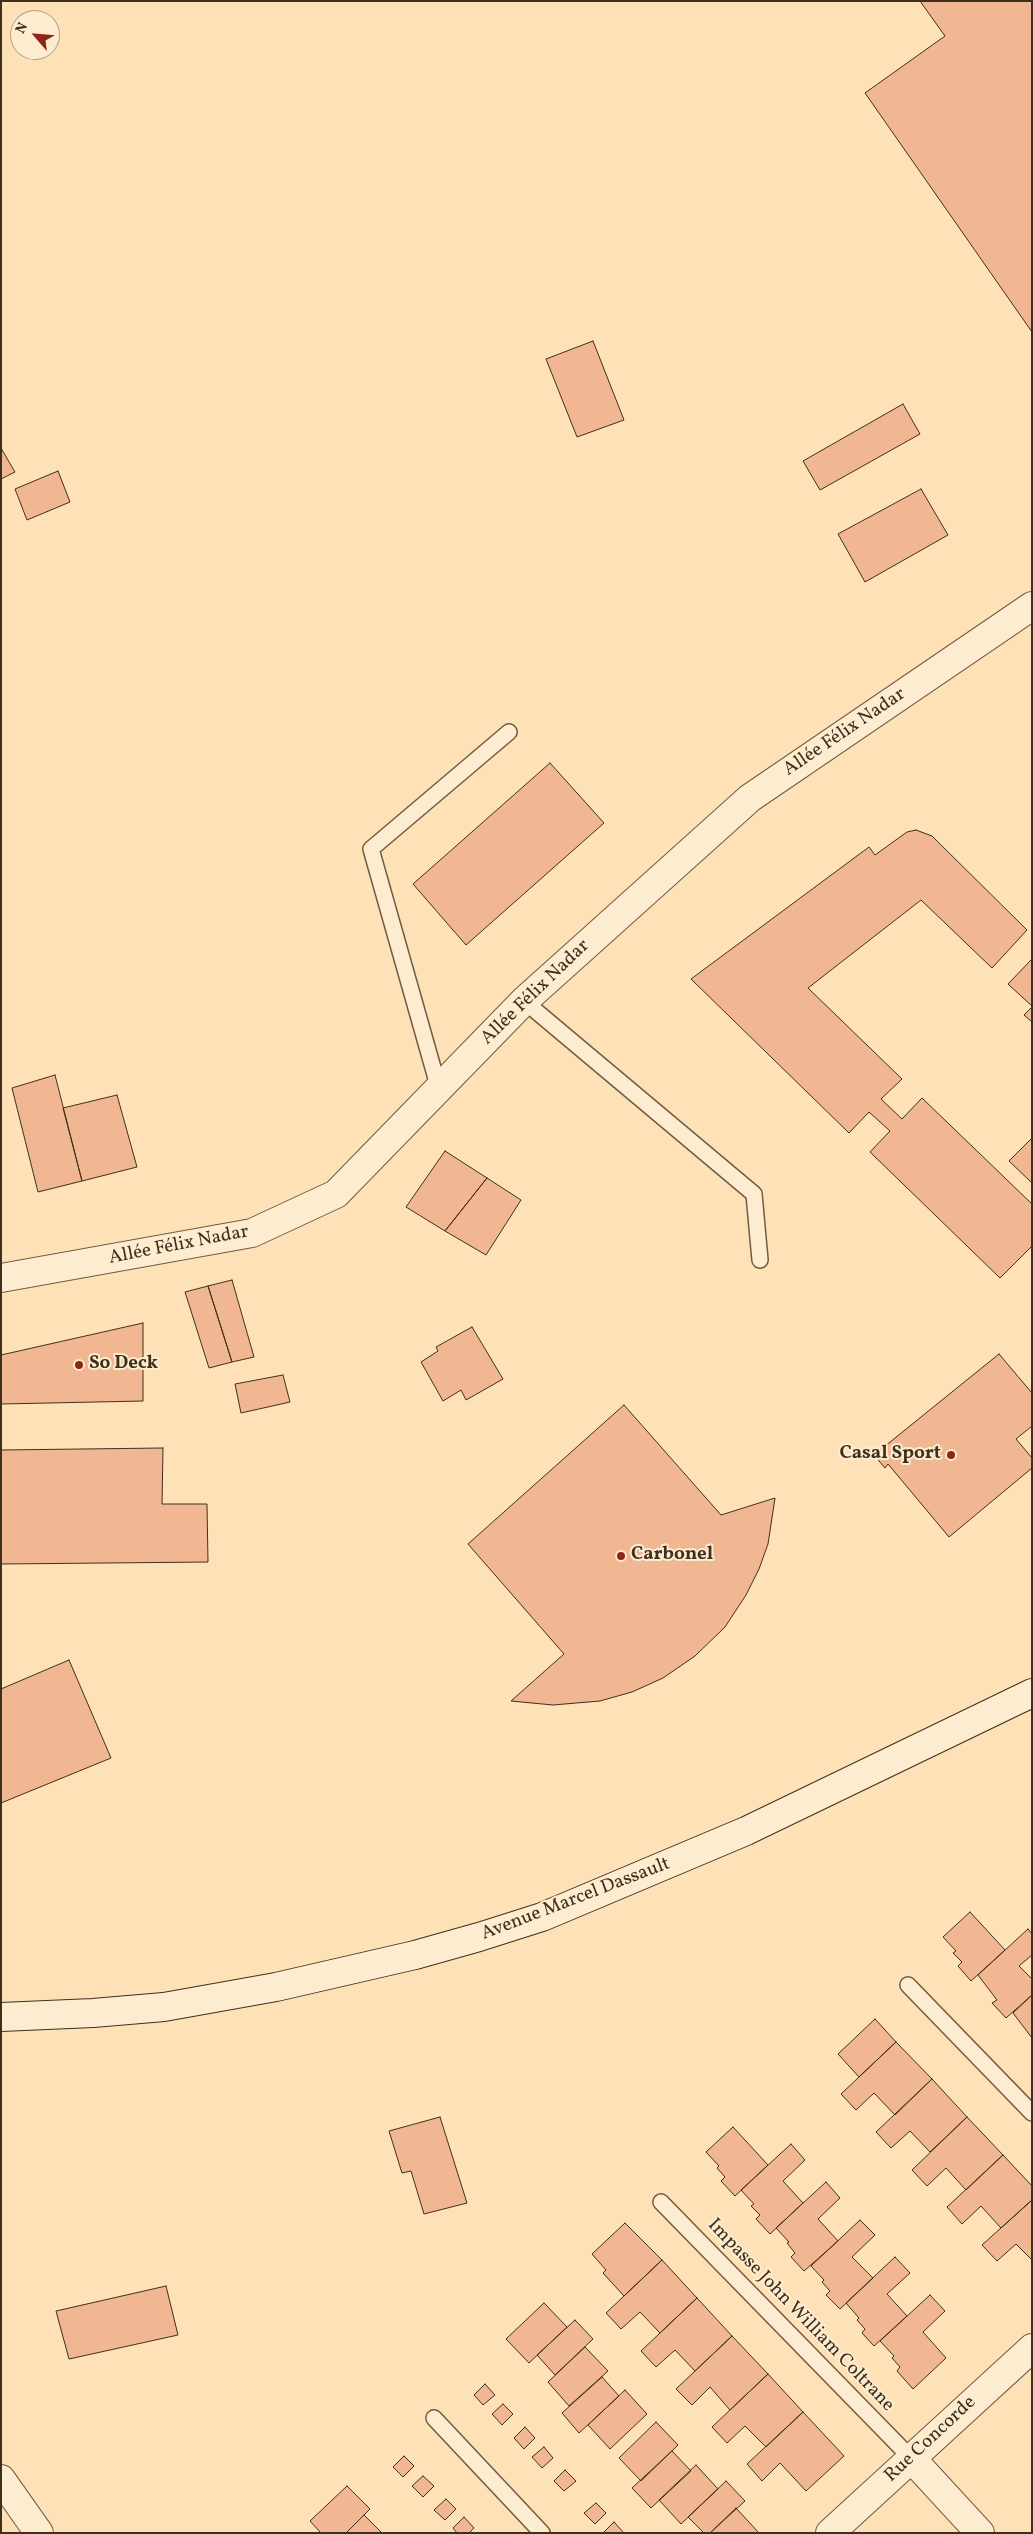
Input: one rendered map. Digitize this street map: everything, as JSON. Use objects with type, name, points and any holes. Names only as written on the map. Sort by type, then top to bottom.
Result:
[{"type":"street","name":"Allée Félix Nadar","points":[[1,1278],[252,1233],[336,1194],[524,1001],[750,798],[1032,606]]},
{"type":"street","name":"Avenue Marcel Dassault","points":[[1,2017],[93,2013],[164,2007],[276,1987],[415,1955],[479,1937],[542,1917],[746,1831],[1032,1693]]},
{"type":"street","name":"Rue Concorde","points":[[830,2533],[1032,2348]]},
{"type":"street","points":[[911,2458],[980,2533]]},
{"type":"street","points":[[1,2479],[39,2533]]},
{"type":"lane","points":[[439,1089],[371,849],[509,732]]},
{"type":"lane","points":[[524,1001],[754,1194],[760,1260]]},
{"type":"lane","points":[[908,1985],[1032,2113]]},
{"type":"lane","name":"Impasse John William Coltrane","points":[[661,2202],[911,2458]]},
{"type":"lane","points":[[434,2418],[542,2533]]},
{"type":"building","points":[[920,1],[1032,1],[1032,332],[865,93],[945,36]]},
{"type":"building","points":[[593,341],[624,420],[577,437],[546,359]]},
{"type":"building","points":[[903,404],[920,434],[820,490],[803,461]]},
{"type":"building","points":[[1,448],[15,472],[1,479]]},
{"type":"building","points":[[58,471],[70,502],[27,520],[15,489]]},
{"type":"building","points":[[921,489],[948,535],[865,582],[838,534]]},
{"type":"building","points":[[550,763],[604,823],[466,945],[413,884]]},
{"type":"building","points":[[916,830],[932,836],[1027,930],[992,968],[921,900],[808,988],[902,1079],[881,1099],[902,1119],[922,1098],[1032,1204],[1032,1246],[1000,1278],[870,1152],[890,1131],[869,1112],[849,1133],[691,979],[869,847],[875,855],[907,832]]},
{"type":"building","points":[[1032,959],[1032,1006],[1008,984]]},
{"type":"building","points":[[1032,1007],[1032,1022],[1024,1015]]},
{"type":"building","points":[[55,1075],[82,1181],[38,1192],[12,1088]]},
{"type":"building","points":[[117,1095],[137,1167],[82,1181],[63,1108]]},
{"type":"building","points":[[1032,1138],[1032,1183],[1009,1161]]},
{"type":"building","points":[[445,1151],[487,1178],[445,1231],[406,1207]]},
{"type":"building","points":[[487,1178],[521,1200],[486,1255],[445,1231]]},
{"type":"building","points":[[232,1280],[254,1357],[232,1362],[208,1286]]},
{"type":"building","points":[[208,1286],[232,1362],[209,1368],[185,1292]]},
{"type":"building","points":[[143,1323],[143,1401],[1,1404],[1,1355]]},
{"type":"building","points":[[472,1327],[503,1379],[466,1400],[461,1390],[443,1401],[421,1362],[438,1351],[436,1347]]},
{"type":"building","points":[[999,1354],[1032,1393],[1032,1426],[1016,1439],[1032,1458],[1032,1468],[949,1537],[888,1464],[885,1468],[874,1455]]},
{"type":"building","points":[[283,1375],[290,1402],[241,1413],[235,1384]]},
{"type":"building","name":"Carbonel","points":[[624,1405],[721,1515],[775,1498],[768,1544],[759,1569],[746,1595],[725,1627],[695,1656],[663,1678],[632,1692],[600,1701],[553,1705],[511,1701],[564,1654],[468,1544]]},
{"type":"building","points":[[163,1448],[162,1504],[207,1504],[208,1562],[1,1564],[1,1450]]},
{"type":"building","points":[[69,1660],[111,1758],[1,1803],[1,1689]]},
{"type":"building","points":[[970,1912],[1005,1950],[971,1981],[958,1966],[962,1962],[953,1953],[956,1951],[943,1937]]},
{"type":"building","points":[[1028,1929],[1032,1934],[1032,1955],[1019,1966],[1032,1979],[1032,1995],[1006,2018],[992,2003],[997,2000],[978,1975]]},
{"type":"building","points":[[1032,1995],[1032,2038],[1013,2013]]},
{"type":"building","points":[[875,2019],[896,2042],[859,2077],[838,2054]]},
{"type":"building","points":[[896,2042],[932,2079],[895,2115],[874,2093],[856,2110],[841,2094]]},
{"type":"building","points":[[932,2079],[967,2117],[930,2152],[910,2131],[891,2148],[876,2132]]},
{"type":"building","points":[[440,2117],[467,2203],[424,2214],[411,2171],[402,2173],[389,2131]]},
{"type":"building","points":[[967,2117],[1003,2155],[966,2190],[946,2168],[927,2186],[912,2170]]},
{"type":"building","points":[[733,2127],[768,2165],[735,2196],[721,2181],[725,2177],[717,2168],[719,2166],[706,2152]]},
{"type":"building","points":[[791,2144],[805,2160],[783,2181],[803,2203],[770,2234],[756,2219],[760,2215],[751,2206],[754,2204],[741,2190]]},
{"type":"building","points":[[1003,2155],[1032,2186],[1032,2200],[1001,2228],[981,2206],[962,2224],[947,2207]]},
{"type":"building","points":[[826,2182],[840,2198],[818,2219],[838,2241],[804,2271],[791,2257],[795,2253],[787,2243],[789,2242],[776,2228]]},
{"type":"building","points":[[1032,2200],[1032,2260],[1016,2244],[997,2261],[982,2245]]},
{"type":"building","points":[[860,2220],[875,2235],[852,2257],[873,2278],[840,2309],[826,2295],[830,2291],[822,2282],[824,2280],[811,2266]]},
{"type":"building","points":[[625,2223],[662,2260],[624,2296],[603,2273],[606,2270],[592,2254]]},
{"type":"building","points":[[895,2257],[910,2273],[887,2294],[907,2316],[874,2346],[862,2333],[865,2329],[857,2320],[859,2318],[846,2303]]},
{"type":"building","points":[[662,2260],[697,2298],[660,2333],[640,2312],[621,2329],[606,2313]]},
{"type":"building","points":[[166,2286],[178,2335],[69,2359],[56,2311]]},
{"type":"building","points":[[930,2295],[945,2311],[923,2332],[946,2358],[913,2389],[897,2371],[900,2367],[892,2358],[894,2356],[880,2341]]},
{"type":"building","points":[[697,2298],[732,2336],[695,2371],[675,2350],[656,2367],[641,2351]]},
{"type":"building","points":[[544,2303],[567,2327],[529,2363],[506,2339]]},
{"type":"building","points":[[575,2320],[593,2339],[555,2375],[537,2355]]},
{"type":"building","points":[[732,2336],[768,2374],[730,2410],[710,2387],[692,2405],[676,2389]]},
{"type":"building","points":[[585,2347],[608,2371],[569,2406],[548,2382]]},
{"type":"building","points":[[768,2374],[803,2412],[766,2447],[745,2426],[727,2443],[712,2427]]},
{"type":"building","points":[[602,2377],[619,2396],[579,2433],[562,2413]]},
{"type":"building","points":[[485,2384],[495,2395],[483,2405],[474,2395]]},
{"type":"building","points":[[625,2390],[647,2414],[610,2449],[588,2425]]},
{"type":"building","points":[[503,2404],[513,2414],[502,2425],[492,2414]]},
{"type":"building","points":[[803,2412],[844,2456],[806,2491],[780,2463],[762,2481],[747,2464]]},
{"type":"building","points":[[656,2422],[678,2445],[641,2481],[619,2458]]},
{"type":"building","points":[[525,2427],[535,2438],[524,2449],[514,2438]]},
{"type":"building","points":[[544,2447],[553,2458],[542,2468],[532,2457]]},
{"type":"building","points":[[672,2451],[691,2471],[651,2508],[632,2488]]},
{"type":"building","points":[[404,2456],[414,2466],[403,2477],[393,2467]]},
{"type":"building","points":[[696,2465],[718,2489],[681,2524],[659,2500]]},
{"type":"building","points":[[565,2470],[576,2481],[564,2491],[554,2481]]},
{"type":"building","points":[[423,2476],[434,2486],[423,2497],[412,2486]]},
{"type":"building","points":[[726,2481],[745,2501],[710,2533],[704,2533],[688,2517]]},
{"type":"building","points":[[347,2486],[370,2509],[346,2533],[321,2533],[310,2521]]},
{"type":"building","points":[[446,2499],[456,2509],[445,2520],[434,2510]]},
{"type":"building","points":[[596,2503],[606,2513],[595,2524],[584,2513]]},
{"type":"building","points":[[736,2508],[759,2533],[710,2533]]},
{"type":"building","points":[[364,2515],[382,2533],[346,2533]]},
{"type":"building","points":[[464,2517],[474,2528],[469,2533],[457,2533],[453,2528]]},
{"type":"building","points":[[614,2522],[624,2533],[603,2533]]},
{"type":"place","name":"So Deck","points":[[79,1365]]},
{"type":"place","name":"Casal Sport","points":[[951,1455]]},
{"type":"place","name":"Carbonel","points":[[621,1556]]}]
